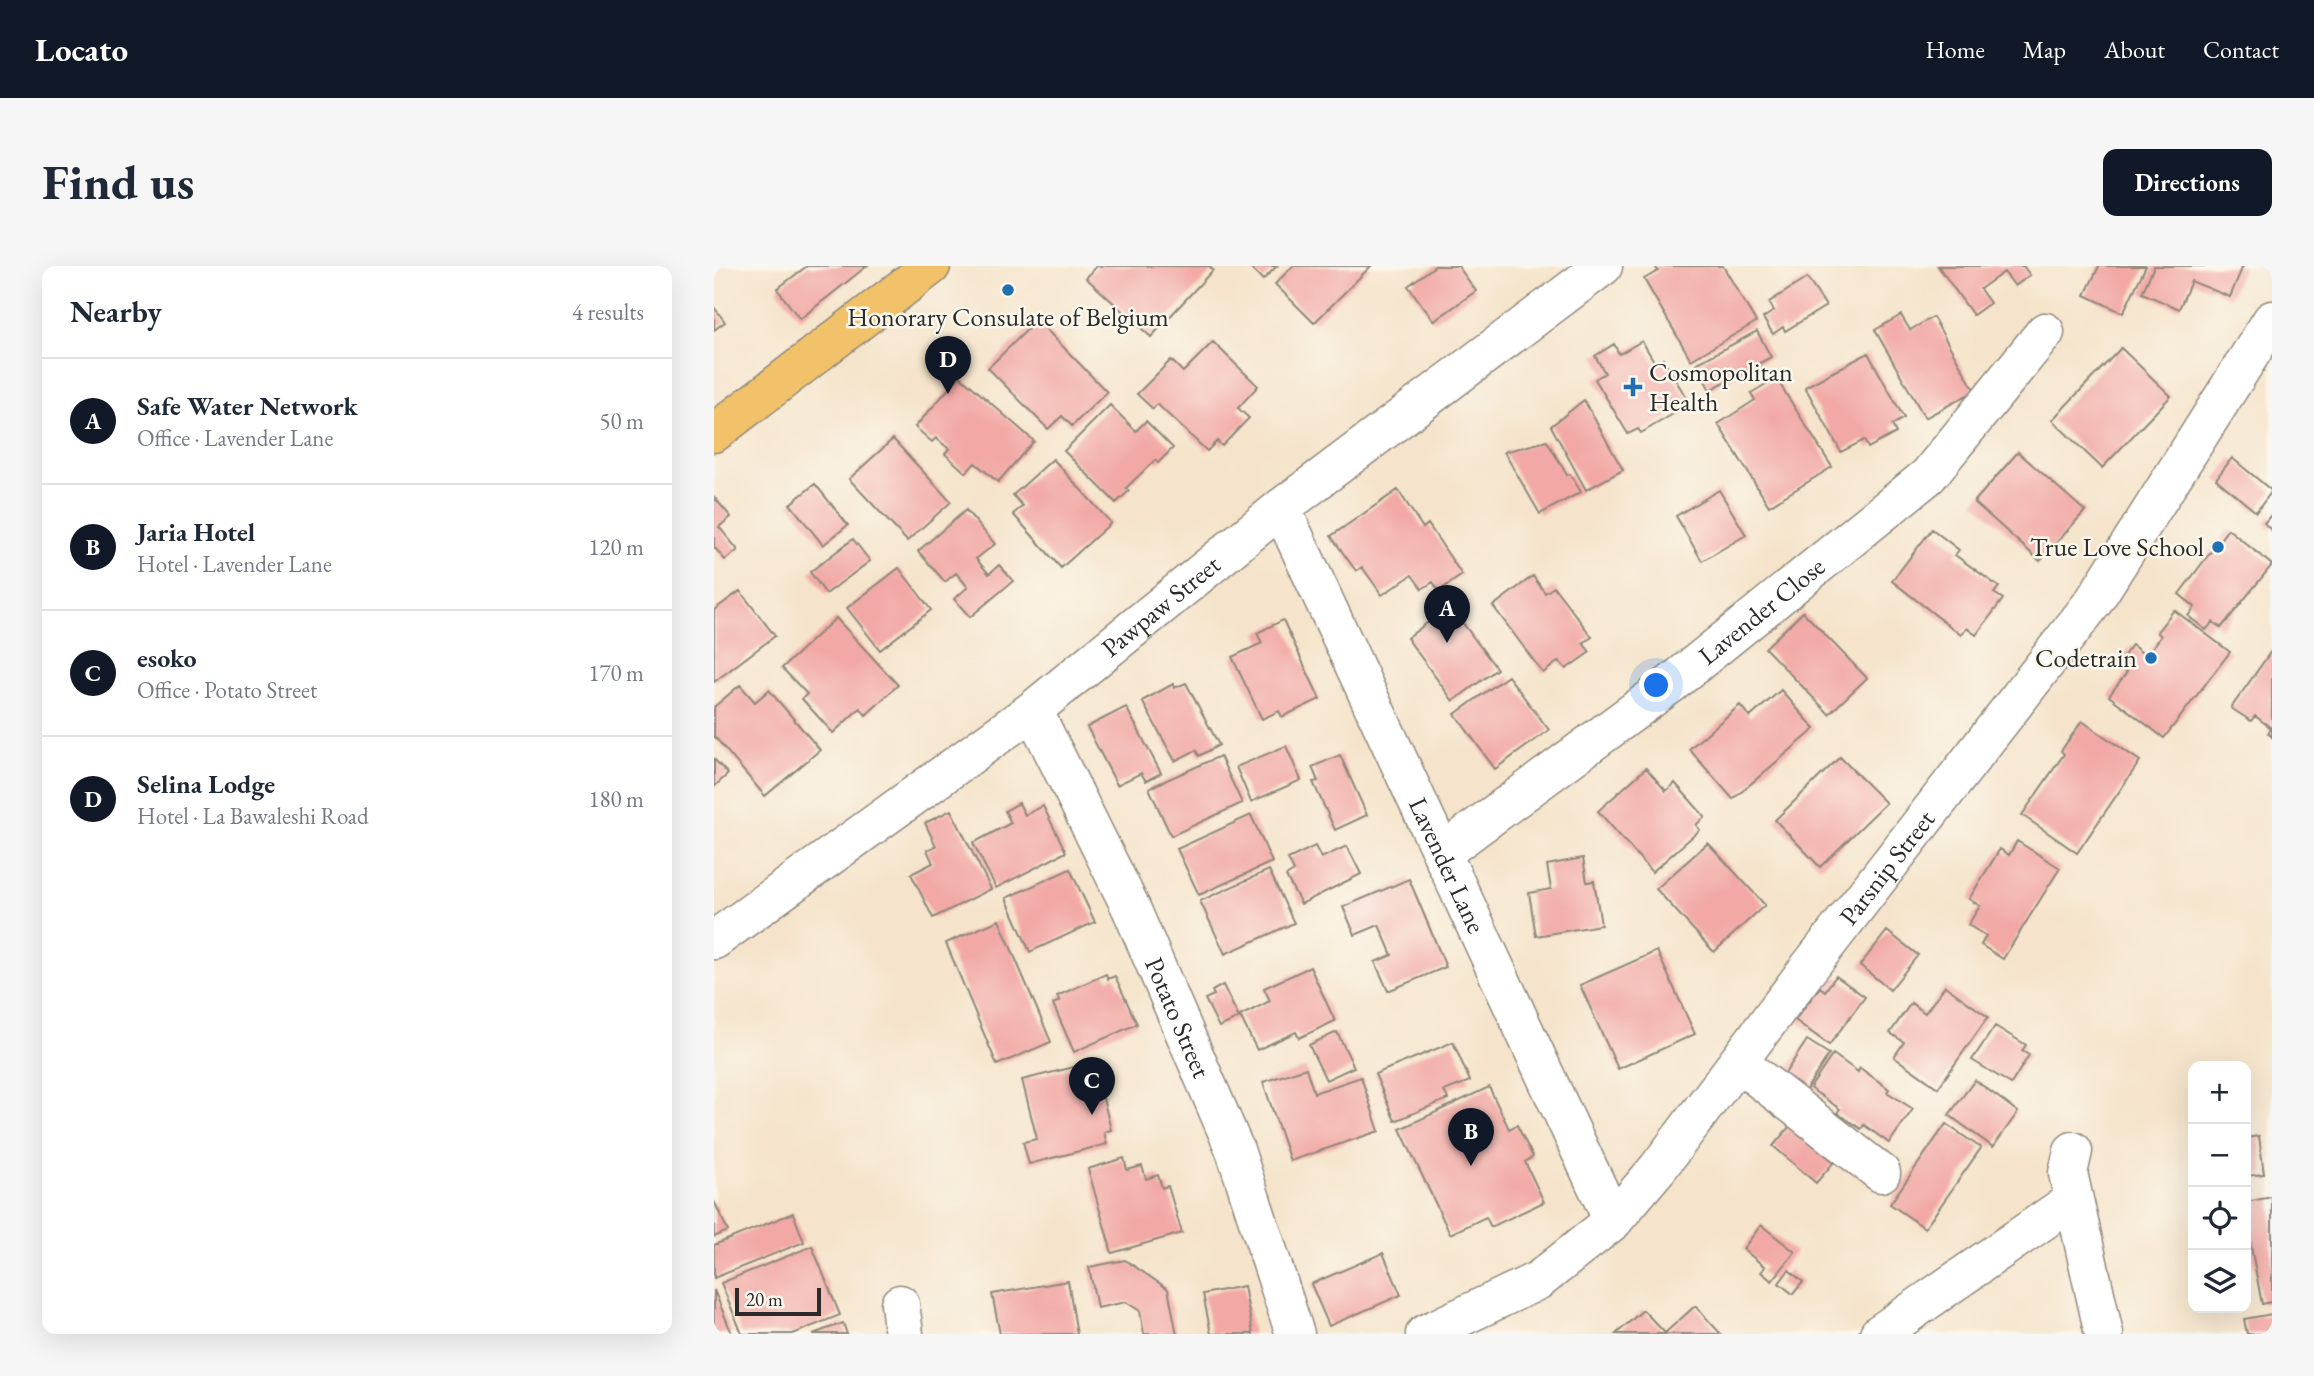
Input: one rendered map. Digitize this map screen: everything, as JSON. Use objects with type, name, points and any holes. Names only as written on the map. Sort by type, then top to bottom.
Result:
[{"type":"main road","points":[[714,433],[932,266]]},
{"type":"street","name":"Pawpaw Street","points":[[714,940],[1033,710],[1281,508],[1603,266]]},
{"type":"street","name":"Parsnip Street","points":[[1425,1334],[1539,1280],[1613,1220],[1658,1168],[1807,970],[2094,601],[2272,320]]},
{"type":"street","name":"Lavender Close","points":[[1441,853],[1671,684],[1928,476],[2045,332]]},
{"type":"street","name":"Lavender Lane","points":[[1281,508],[1613,1220]]},
{"type":"street","name":"Potato Street","points":[[1033,710],[1131,908],[1235,1150],[1295,1334]]},
{"type":"street","points":[[1739,1063],[1881,1173]]},
{"type":"street","points":[[2073,1151],[2068,1173],[2104,1334]]},
{"type":"street","points":[[1879,1334],[2073,1200]]},
{"type":"building","points":[[807,266],[867,266],[800,319],[777,289]]},
{"type":"building","points":[[1097,266],[1209,266],[1213,270],[1151,337],[1086,278]]},
{"type":"building","points":[[1249,266],[1277,266],[1263,280]]},
{"type":"building","points":[[1293,266],[1371,266],[1314,323],[1275,284]]},
{"type":"building","points":[[1435,266],[1458,266],[1476,291],[1434,321],[1408,286]]},
{"type":"building","points":[[1655,266],[1723,266],[1756,322],[1691,360],[1644,279],[1658,271]]},
{"type":"building","points":[[1938,266],[2023,266],[2030,275],[2015,286],[2004,272],[1980,289],[1990,303],[1973,315]]},
{"type":"building","points":[[2099,266],[2146,266],[2123,313],[2085,295]]},
{"type":"building","points":[[2154,266],[2243,266],[2230,297],[2191,281],[2179,309],[2142,293]]},
{"type":"building","points":[[1807,278],[1826,306],[1785,331],[1783,327],[1773,334],[1763,318],[1774,311],[1769,302]]},
{"type":"building","points":[[714,307],[725,322],[714,330]]},
{"type":"building","points":[[1901,315],[1910,330],[1933,317],[1975,391],[1925,418],[1875,330]]},
{"type":"building","points":[[1037,320],[1107,392],[1072,426],[1062,416],[1048,429],[988,368]]},
{"type":"building","points":[[1757,331],[1771,357],[1710,390],[1696,364]]},
{"type":"building","points":[[1642,341],[1655,363],[1663,359],[1690,404],[1641,433],[1638,429],[1628,434],[1595,379],[1605,373],[1595,356],[1614,344],[1619,354]]},
{"type":"building","points":[[1213,342],[1258,386],[1238,408],[1249,418],[1222,446],[1217,441],[1207,451],[1157,404],[1153,409],[1137,394],[1171,360],[1183,372]]},
{"type":"building","points":[[2121,348],[2171,396],[2102,468],[2052,420]]},
{"type":"building","points":[[1868,353],[1904,418],[1892,425],[1896,433],[1868,448],[1864,440],[1841,452],[1805,387]]},
{"type":"building","points":[[960,376],[1034,441],[998,482],[975,463],[966,473],[945,454],[949,449],[936,438],[932,442],[915,427]]},
{"type":"building","points":[[1776,378],[1832,467],[1769,506],[1718,424],[1755,400],[1751,393]]},
{"type":"building","points":[[1584,400],[1623,470],[1586,490],[1551,426]]},
{"type":"building","points":[[1110,405],[1136,431],[1146,421],[1173,448],[1158,463],[1155,460],[1126,488],[1129,491],[1116,503],[1064,451]]},
{"type":"building","points":[[893,439],[951,502],[907,541],[849,479]]},
{"type":"building","points":[[1547,441],[1567,475],[1570,474],[1581,492],[1540,514],[1504,452]]},
{"type":"building","points":[[2018,452],[2085,511],[2040,561],[1974,502]]},
{"type":"building","points":[[2232,458],[2272,491],[2256,512],[2216,479]]},
{"type":"building","points":[[1053,459],[1111,523],[1061,568],[1013,514],[1023,506],[1013,495]]},
{"type":"building","points":[[815,484],[848,525],[823,545],[790,504]]},
{"type":"building","points":[[1398,490],[1423,528],[1428,524],[1462,575],[1439,591],[1433,582],[1422,589],[1412,575],[1382,595],[1362,567],[1356,571],[1331,536]]},
{"type":"building","points":[[1719,490],[1746,535],[1702,561],[1676,516]]},
{"type":"building","points":[[714,497],[731,517],[719,527],[738,550],[725,560],[714,547]]},
{"type":"building","points":[[966,510],[995,544],[976,559],[989,574],[999,565],[1013,581],[970,617],[954,599],[968,587],[956,573],[945,582],[918,551]]},
{"type":"building","points":[[2272,514],[2272,531],[2264,523]]},
{"type":"building","points":[[1932,529],[1959,550],[1955,555],[1999,587],[1994,593],[2003,599],[1976,635],[1967,628],[1961,635],[1892,581]]},
{"type":"building","points":[[2228,529],[2272,565],[2221,628],[2213,622],[2206,630],[2188,616],[2195,607],[2179,594]]},
{"type":"building","points":[[853,539],[870,561],[826,594],[810,572]]},
{"type":"building","points":[[899,568],[931,610],[880,650],[847,608]]},
{"type":"building","points":[[1533,576],[1545,593],[1554,587],[1592,637],[1583,643],[1590,652],[1566,669],[1559,661],[1543,673],[1493,606]]},
{"type":"building","points":[[740,591],[775,636],[714,682],[714,610]]},
{"type":"building","points":[[1450,606],[1497,669],[1453,701],[1407,638]]},
{"type":"building","points":[[2174,610],[2230,652],[2164,738],[2109,696],[2127,672],[2117,665],[2132,645],[2146,656],[2161,636],[2157,632]]},
{"type":"building","points":[[1803,612],[1867,678],[1829,714],[1765,648]]},
{"type":"building","points":[[836,618],[898,685],[866,715],[860,708],[833,733],[802,699],[807,694],[782,668]]},
{"type":"building","points":[[1283,620],[1320,699],[1282,717],[1279,711],[1262,719],[1232,657],[1262,643],[1257,633]]},
{"type":"building","points":[[2272,650],[2272,737],[2268,733],[2271,728],[2255,716],[2251,721],[2231,708]]},
{"type":"building","points":[[1508,676],[1549,730],[1495,769],[1455,714]]},
{"type":"building","points":[[1186,683],[1219,745],[1199,756],[1196,750],[1175,761],[1142,701],[1173,684],[1174,688]]},
{"type":"building","points":[[740,685],[755,702],[769,690],[820,750],[765,796],[714,736],[714,707]]},
{"type":"building","points":[[1781,690],[1815,729],[1733,799],[1689,749],[1740,705],[1750,717]]},
{"type":"building","points":[[1126,707],[1161,773],[1146,781],[1141,773],[1117,785],[1087,727]]},
{"type":"building","points":[[2082,721],[2140,761],[2077,853],[2022,815],[2064,754],[2061,751]]},
{"type":"building","points":[[1286,746],[1301,780],[1251,802],[1236,767]]},
{"type":"building","points":[[1340,755],[1367,815],[1335,830],[1313,782],[1318,781],[1312,767]]},
{"type":"building","points":[[1220,756],[1242,803],[1171,836],[1149,788]]},
{"type":"building","points":[[1840,757],[1886,803],[1820,867],[1775,820]]},
{"type":"building","points":[[714,759],[728,774],[714,787]]},
{"type":"building","points":[[1646,768],[1666,791],[1675,783],[1705,817],[1696,825],[1700,830],[1652,872],[1598,811]]},
{"type":"building","points":[[1019,803],[1025,815],[1043,806],[1066,852],[996,888],[973,843],[1011,823],[1005,811]]},
{"type":"building","points":[[951,810],[991,889],[933,918],[911,874],[933,863],[927,850],[936,846],[925,823]]},
{"type":"building","points":[[1251,815],[1272,862],[1199,895],[1177,849]]},
{"type":"building","points":[[2017,841],[2060,868],[2003,959],[1981,945],[1986,936],[1968,925],[1980,906],[1969,899],[2000,849],[2009,855]]},
{"type":"building","points":[[1708,843],[1765,905],[1714,952],[1656,889]]},
{"type":"building","points":[[1315,846],[1321,858],[1347,846],[1361,874],[1301,904],[1286,876],[1294,871],[1288,859]]},
{"type":"building","points":[[1583,858],[1587,882],[1594,881],[1601,925],[1536,936],[1529,893],[1551,889],[1547,865]]},
{"type":"building","points":[[1070,869],[1095,922],[1030,952],[1006,898]]},
{"type":"building","points":[[1269,870],[1294,923],[1225,954],[1200,901]]},
{"type":"building","points":[[1409,879],[1446,967],[1388,991],[1375,962],[1392,955],[1379,925],[1355,935],[1343,907]]},
{"type":"building","points":[[999,920],[1051,1042],[997,1065],[946,943]]},
{"type":"building","points":[[1887,931],[1918,955],[1890,990],[1860,965]]},
{"type":"building","points":[[1657,951],[1695,1034],[1618,1069],[1580,985]]},
{"type":"building","points":[[1310,967],[1335,1021],[1299,1038],[1296,1032],[1257,1050],[1240,1016],[1270,1001],[1264,988]]},
{"type":"building","points":[[1106,974],[1108,979],[1115,976],[1137,1024],[1074,1052],[1053,1004],[1060,1001],[1057,996]]},
{"type":"building","points":[[1836,976],[1865,997],[1829,1045],[1795,1020],[1820,987],[1825,991]]},
{"type":"building","points":[[1223,985],[1239,1018],[1219,1027],[1205,999],[1214,995],[1212,991]]},
{"type":"building","points":[[1945,986],[1988,1017],[1938,1088],[1894,1057],[1904,1042],[1890,1033],[1911,1003],[1925,1013]]},
{"type":"building","points":[[1995,1026],[2026,1045],[2022,1051],[2029,1055],[2011,1084],[1972,1060]]},
{"type":"building","points":[[1337,1032],[1354,1067],[1326,1080],[1309,1045]]},
{"type":"building","points":[[1807,1040],[1829,1054],[1802,1096],[1780,1081]]},
{"type":"building","points":[[1453,1042],[1470,1081],[1444,1091],[1448,1099],[1395,1121],[1375,1074]]},
{"type":"building","points":[[1833,1054],[1858,1072],[1860,1068],[1889,1089],[1887,1092],[1913,1109],[1889,1143],[1864,1125],[1861,1129],[1837,1113],[1840,1109],[1810,1088]]},
{"type":"building","points":[[1094,1062],[1111,1130],[1104,1132],[1107,1144],[1029,1164],[1023,1142],[1037,1139],[1022,1080]]},
{"type":"building","points":[[1306,1068],[1314,1093],[1361,1077],[1379,1131],[1290,1161],[1263,1082]]},
{"type":"building","points":[[1975,1080],[2018,1112],[1993,1147],[1949,1115]]},
{"type":"building","points":[[1489,1087],[1509,1129],[1517,1125],[1533,1157],[1525,1162],[1544,1202],[1491,1227],[1486,1217],[1450,1234],[1400,1129]]},
{"type":"building","points":[[1946,1124],[1981,1148],[1925,1228],[1890,1204]]},
{"type":"building","points":[[1790,1126],[1834,1162],[1816,1183],[1773,1146]]},
{"type":"building","points":[[2259,1136],[2264,1174],[2251,1175],[2251,1137]]},
{"type":"building","points":[[1124,1158],[1127,1170],[1142,1166],[1146,1179],[1158,1175],[1162,1188],[1168,1186],[1182,1233],[1112,1253],[1088,1169]]},
{"type":"building","points":[[2272,1197],[2272,1302],[2262,1304],[2251,1247],[2251,1201]]},
{"type":"building","points":[[714,1201],[728,1231],[714,1237]]},
{"type":"building","points":[[793,1213],[804,1242],[714,1278],[714,1245]]},
{"type":"building","points":[[1761,1225],[1795,1252],[1772,1281],[1761,1272],[1765,1267],[1743,1249]]},
{"type":"building","points":[[812,1246],[840,1315],[793,1334],[742,1334],[721,1283]]},
{"type":"building","points":[[1383,1253],[1401,1295],[1329,1326],[1311,1284]]},
{"type":"building","points":[[1125,1260],[1168,1289],[1177,1334],[1144,1334],[1140,1311],[1126,1302],[1097,1308],[1089,1267]]},
{"type":"building","points":[[1789,1270],[1803,1282],[1793,1294],[1779,1283]]},
{"type":"building","points":[[1068,1281],[1077,1334],[1000,1334],[992,1294]]},
{"type":"building","points":[[1244,1286],[1253,1334],[1211,1334],[1203,1294]]},
{"type":"building","points":[[714,1290],[732,1334],[714,1334]]},
{"type":"building","points":[[1695,1306],[1721,1334],[1616,1334],[1643,1310],[1665,1333]]},
{"type":"building","points":[[2272,1314],[2272,1334],[2247,1334],[2244,1319]]},
{"type":"building","points":[[843,1323],[847,1334],[813,1334]]},
{"type":"place","name":"Honorary Consulate of Belgium","points":[[1008,290]]},
{"type":"place","name":"Cosmopolitan Health","points":[[1633,387]]},
{"type":"place","name":"Selina Lodge","points":[[948,394]]},
{"type":"place","name":"True Love School","points":[[2218,547]]},
{"type":"place","name":"Safe Water Network","points":[[1447,643]]},
{"type":"place","name":"Codetrain","points":[[2151,658]]},
{"type":"place","name":"esoko","points":[[1092,1115]]},
{"type":"place","name":"Jaria Hotel","points":[[1471,1166]]}]
